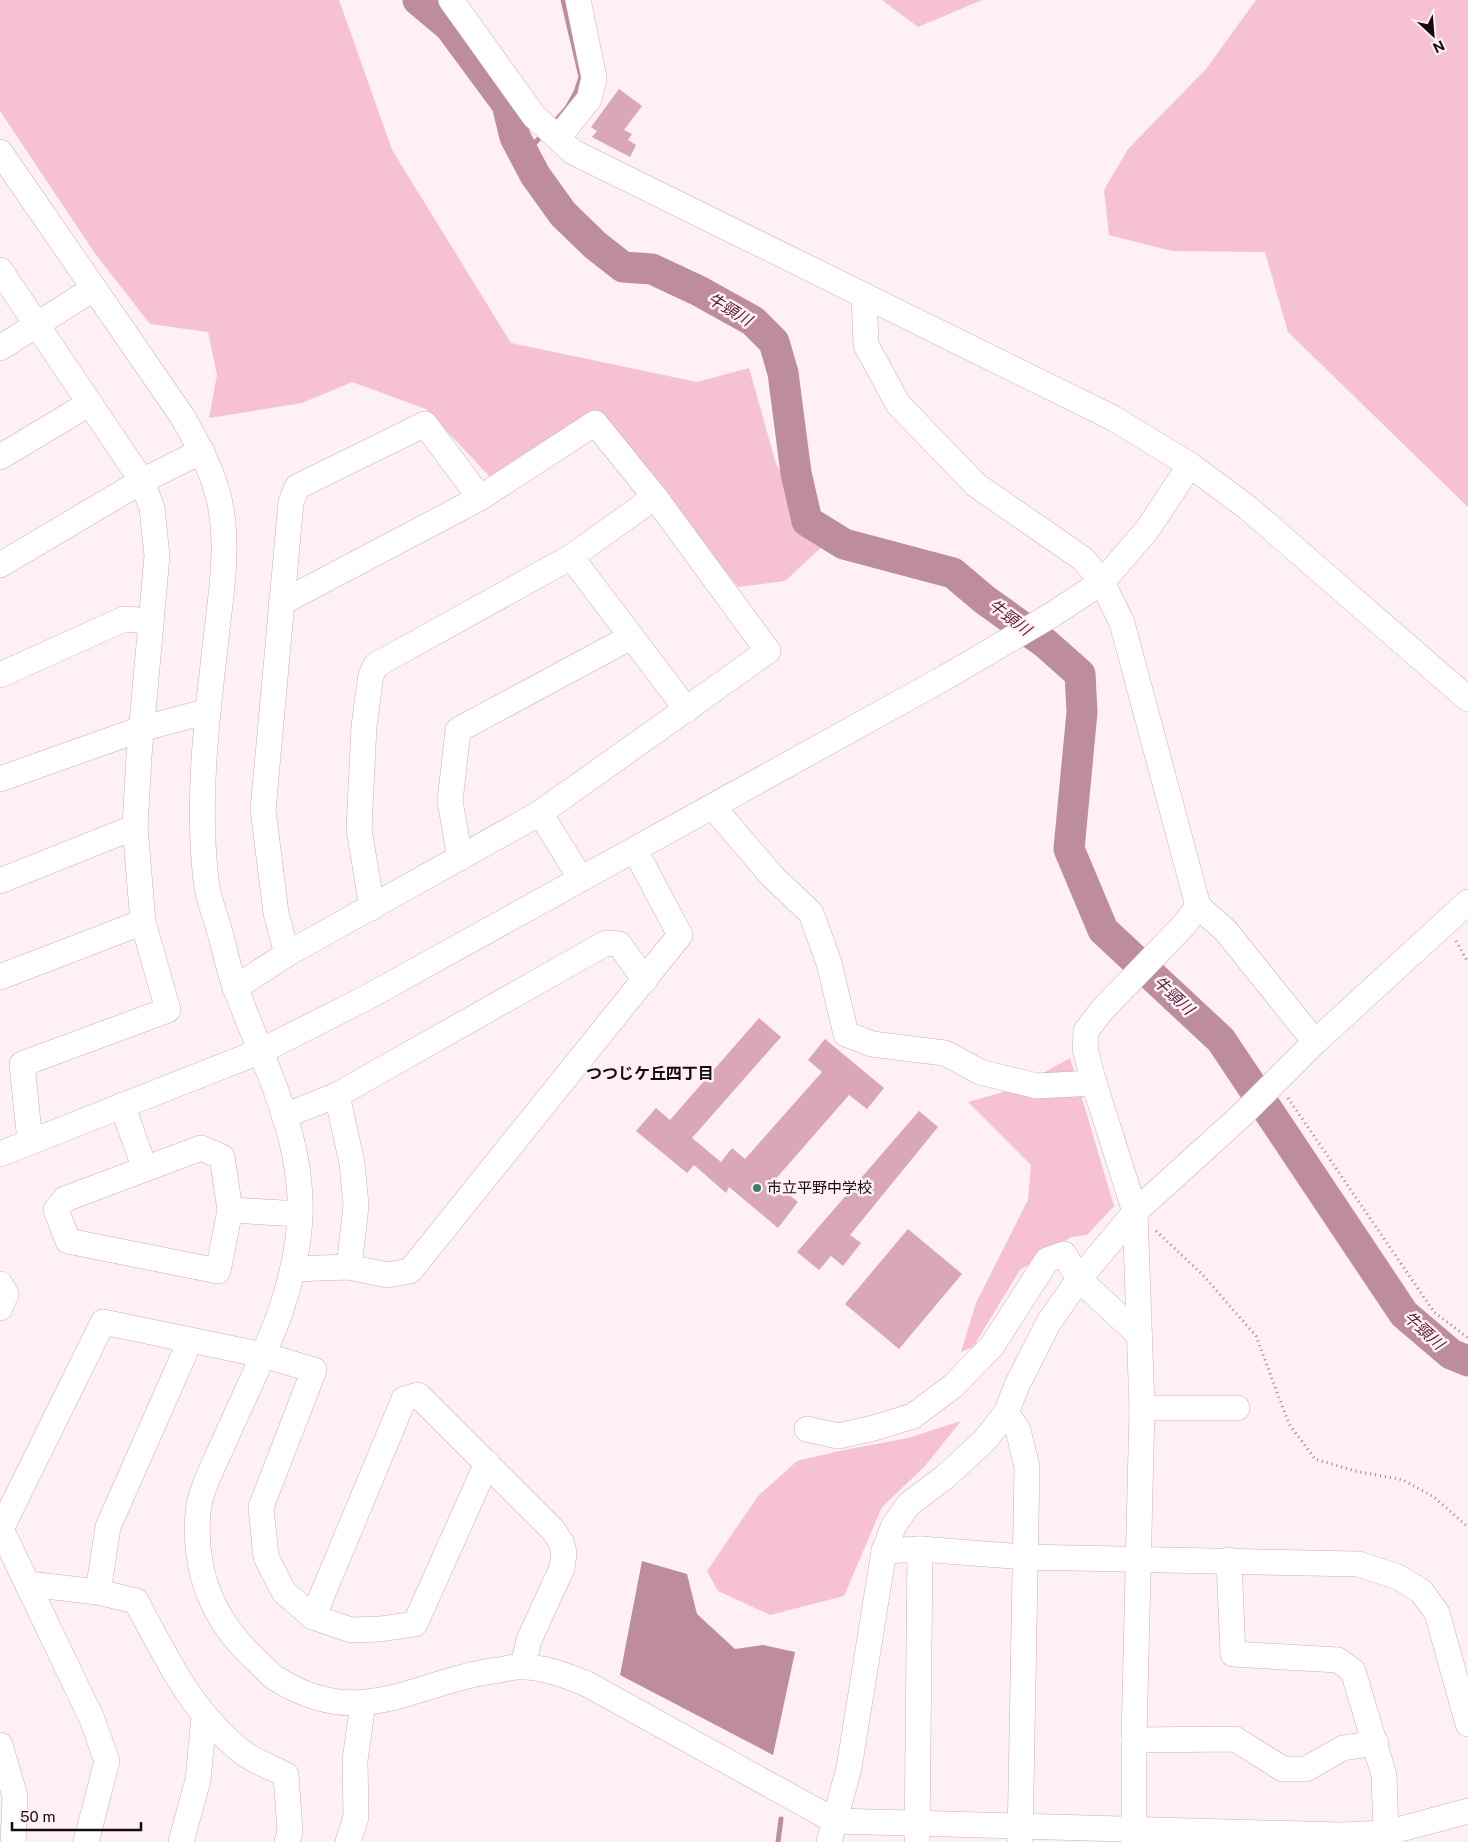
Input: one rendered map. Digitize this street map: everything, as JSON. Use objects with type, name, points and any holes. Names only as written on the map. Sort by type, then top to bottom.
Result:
[{"type":"street","points":[[451,0],[534,116],[574,152],[1113,418],[1190,464],[1248,508],[1468,699]]},
{"type":"street","points":[[558,138],[589,99],[594,78],[578,0]]},
{"type":"street","points":[[0,152],[182,416],[202,451],[216,486],[223,522],[223,570],[208,711],[202,832],[206,885],[235,988],[284,1116],[297,1168],[300,1214],[293,1269],[281,1315],[214,1466],[198,1510],[200,1562],[212,1606],[234,1640],[273,1677],[316,1698],[363,1704],[403,1697],[475,1673],[523,1666],[558,1672],[587,1684],[832,1832],[1339,1839],[1388,1838],[1468,1811]]},
{"type":"street","points":[[0,270],[142,482],[152,508],[157,556],[141,729],[135,827],[144,922],[168,1010],[22,1064],[30,1142]]},
{"type":"street","points":[[0,348],[93,289]]},
{"type":"street","points":[[864,295],[866,345],[898,404],[976,485],[1083,559],[1102,582],[1122,623],[1191,915]]},
{"type":"street","points":[[0,457],[90,403]]},
{"type":"street","points":[[235,988],[287,954],[540,813],[768,651],[655,497],[595,423],[480,498],[281,603]]},
{"type":"street","points":[[287,954],[276,913],[263,810],[291,502],[297,487],[425,424],[480,498]]},
{"type":"street","points":[[0,565],[142,482],[202,451]]},
{"type":"street","points":[[0,1154],[261,1052],[366,998],[993,651],[1102,582],[1147,530],[1190,464]]},
{"type":"street","points":[[372,908],[359,829],[364,726],[371,675],[376,665],[571,557],[655,497]]},
{"type":"street","points":[[571,557],[686,710]]},
{"type":"street","points":[[0,675],[124,619],[151,621]]},
{"type":"street","points":[[460,858],[450,801],[458,730],[631,637]]},
{"type":"street","points":[[0,780],[141,729],[208,711]]},
{"type":"street","points":[[713,806],[772,877],[811,913],[829,963],[846,1034],[872,1044],[945,1053],[980,1072],[1037,1086],[1094,1083]]},
{"type":"street","points":[[540,813],[581,879]]},
{"type":"street","points":[[0,880],[135,827]]},
{"type":"street","points":[[293,1269],[349,1267],[387,1275],[410,1271],[680,935],[635,850]]},
{"type":"street","points":[[832,1832],[849,1768],[884,1551],[894,1525],[910,1504],[945,1477],[978,1446],[1006,1414],[1017,1385],[1049,1322],[1079,1279],[1135,1212],[1243,1114],[1315,1042],[1468,902]]},
{"type":"street","points":[[1134,1836],[1134,1740],[1142,1408],[1135,1212],[1094,1083],[1085,1048],[1086,1031],[1102,1010],[1130,984],[1191,915]]},
{"type":"street","points":[[1191,915],[1226,931],[1315,1042]]},
{"type":"street","points":[[0,976],[144,922]]},
{"type":"street","points":[[284,1116],[337,1095],[606,943],[619,944],[645,980]]},
{"type":"street","points":[[337,1095],[352,1163],[356,1206],[349,1267]]},
{"type":"street","points":[[122,1105],[145,1169]]},
{"type":"street","points":[[201,1148],[222,1157],[230,1210],[218,1271],[68,1241],[56,1210],[65,1198],[145,1169],[201,1148]]},
{"type":"street","points":[[230,1210],[300,1214]]},
{"type":"street","points":[[808,1429],[838,1436],[914,1416],[953,1386],[992,1346],[1047,1260],[1064,1254],[1079,1279],[1139,1335]]},
{"type":"street","points":[[0,1284],[6,1294],[0,1308]]},
{"type":"street","points":[[86,1842],[107,1762],[92,1719],[1,1529],[103,1322],[263,1355],[314,1370],[260,1507],[266,1557],[284,1592],[313,1617],[351,1630],[380,1629],[415,1624],[488,1463]]},
{"type":"street","points":[[98,1592],[108,1527],[190,1341]]},
{"type":"street","points":[[313,1617],[404,1399],[418,1395],[488,1463],[553,1530],[561,1542],[564,1553],[562,1568],[529,1640],[523,1666]]},
{"type":"street","points":[[1142,1408],[1236,1408]]},
{"type":"street","points":[[1006,1414],[1018,1430],[1027,1467],[1020,1834]]},
{"type":"street","points":[[884,1551],[920,1549],[1025,1557],[1358,1564],[1398,1577],[1421,1591],[1437,1613],[1468,1724]]},
{"type":"street","points":[[917,1833],[920,1549]]},
{"type":"street","points":[[1229,1560],[1233,1654],[1338,1660],[1353,1671],[1384,1775],[1388,1838]]},
{"type":"street","points":[[28,1584],[98,1592],[136,1601],[180,1683],[204,1717],[246,1754],[286,1775],[290,1831],[287,1842]]},
{"type":"street","points":[[348,1842],[356,1817],[355,1760],[363,1704]]},
{"type":"street","points":[[181,1842],[198,1780],[204,1717]]},
{"type":"street","points":[[1134,1740],[1235,1738],[1283,1769],[1306,1769],[1343,1748],[1376,1743]]},
{"type":"street","points":[[0,1746],[15,1796],[9,1833]]},
{"type":"path","points":[[1277,1081],[1390,1250],[1434,1312],[1468,1338]]},
{"type":"path","points":[[1135,1212],[1202,1274],[1256,1336],[1289,1424],[1315,1459],[1355,1471],[1403,1480],[1434,1497],[1468,1527]]},
{"type":"shaded area","points":[[0,0],[339,0],[392,150],[511,343],[697,382],[749,368],[776,464],[827,542],[785,581],[738,587],[605,417],[491,478],[426,409],[352,382],[302,403],[209,418],[217,375],[208,332],[150,324],[96,255],[0,111]]},
{"type":"shaded area","points":[[882,0],[982,0],[918,27]]},
{"type":"shaded area","points":[[1256,0],[1468,0],[1468,507],[1288,332],[1265,252],[1172,251],[1109,235],[1104,190],[1128,149],[1206,69]]},
{"type":"shaded area","points":[[1070,1058],[1114,1206],[1087,1235],[1071,1237],[1020,1270],[973,1347],[961,1352],[976,1303],[1028,1200],[1031,1165],[968,1102],[1014,1089]]},
{"type":"shaded area","points":[[961,1421],[924,1467],[882,1507],[844,1596],[770,1615],[718,1591],[707,1571],[758,1496],[797,1461],[908,1438]]},
{"type":"shaded area","points":[[642,1561],[687,1574],[697,1614],[735,1649],[763,1645],[795,1652],[773,1755],[620,1675]]},
{"type":"building","points":[[619,89],[642,106],[624,130],[632,134],[628,140],[636,145],[630,157],[592,137],[597,131],[591,127]]},
{"type":"building","points":[[759,1018],[781,1037],[692,1138],[721,1162],[732,1148],[745,1159],[822,1072],[808,1060],[825,1039],[884,1088],[867,1109],[849,1095],[773,1182],[798,1202],[778,1228],[729,1187],[726,1193],[694,1165],[687,1173],[636,1131],[656,1108],[670,1120]]},
{"type":"building","points":[[919,1111],[938,1127],[850,1235],[861,1243],[843,1266],[831,1256],[819,1270],[797,1252]]},
{"type":"building","points":[[908,1229],[962,1274],[899,1349],[845,1304]]},
{"type":"waterway","name":"牛頸川","points":[[418,0],[450,27],[507,104],[515,137],[535,175],[563,214],[595,245],[623,267],[652,269],[699,291],[753,321],[774,342],[783,373],[796,473],[807,521],[844,544],[953,573],[985,600],[1045,643],[1080,674],[1082,712],[1069,849],[1103,930],[1221,1040],[1404,1314],[1451,1354],[1468,1361]]},
{"type":"waterway","points":[[553,124],[567,108],[576,92],[581,77],[563,0]]},
{"type":"waterway","points":[[524,155],[543,134]]},
{"type":"waterway","points":[[778,1842],[781,1819]]},
{"type":"place","name":"市立平野中学校","points":[[757,1188]]},
{"type":"district","name":"つつじケ丘四丁目","points":[[650,1073]]}]
